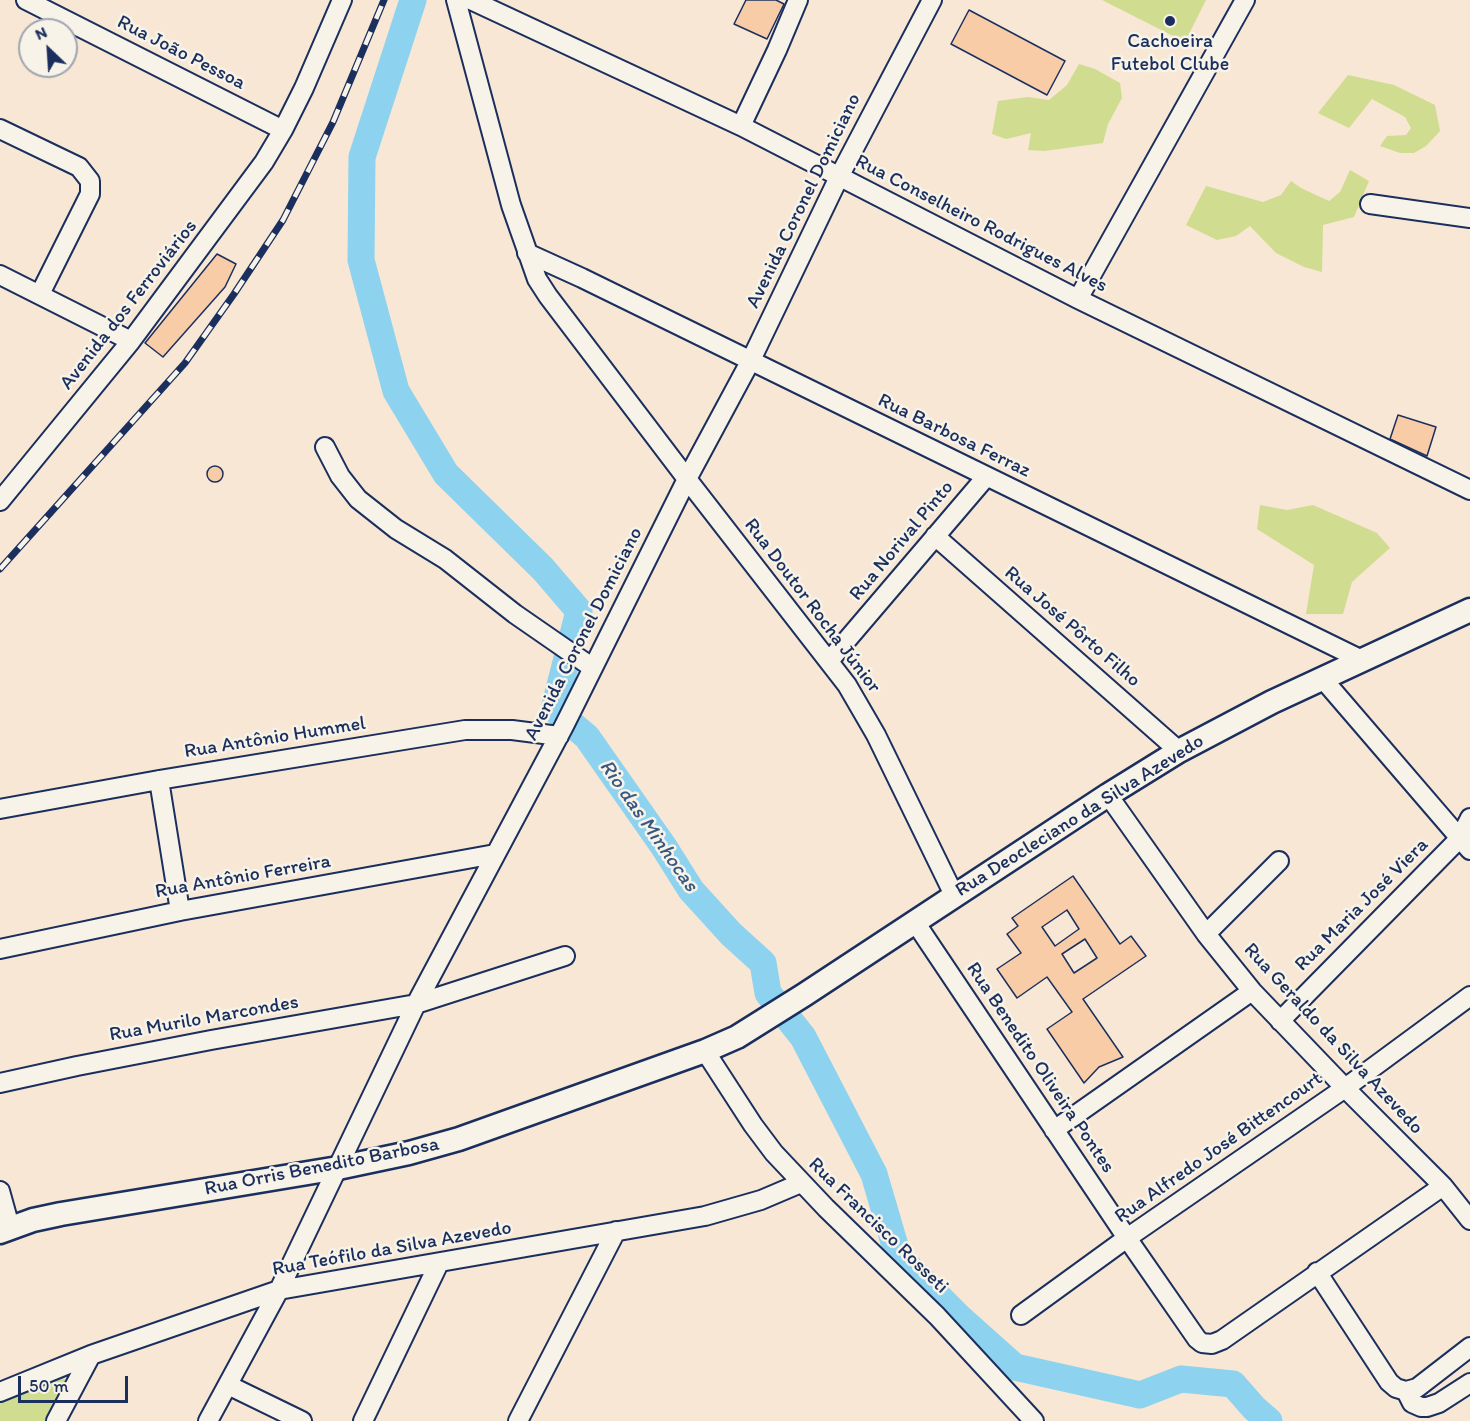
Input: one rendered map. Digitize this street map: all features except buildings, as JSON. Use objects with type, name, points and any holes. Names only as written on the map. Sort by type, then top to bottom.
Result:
[{"type":"main road","name":"Rua Deocleciano da Silva Azevedo","points":[[705,1051],[737,1037],[804,995],[954,895],[1179,751],[1224,726],[1322,678],[1470,610]]},
{"type":"main road","name":"Rua Orris Benedito Barbosa","points":[[5,1230],[61,1214],[409,1154],[459,1139],[705,1051]]},
{"type":"street","name":"Rua João Pessoa","points":[[26,0],[283,130]]},
{"type":"street","name":"Avenida dos Ferroviários","points":[[0,501],[131,341],[264,162],[304,88],[342,0]]},
{"type":"street","points":[[741,126],[798,0]]},
{"type":"street","name":"Avenida Coronel Domiciano","points":[[208,1421],[279,1290],[416,1004],[582,691],[687,479],[751,360],[839,177],[932,0]]},
{"type":"street","points":[[1078,299],[1245,0]]},
{"type":"street","name":"Rua Conselheiro Rodrigues Alves","points":[[462,2],[741,126],[1078,299],[1470,490]]},
{"type":"street","name":"Rua Doutor Rocha Júnior","points":[[462,2],[511,205],[537,279],[687,479],[830,661],[863,710],[954,895]]},
{"type":"street","points":[[0,129],[79,167],[90,181],[90,194],[40,294]]},
{"type":"street","points":[[1370,204],[1470,219]]},
{"type":"street","name":"Rua Barbosa Ferraz","points":[[527,253],[751,360],[1362,660]]},
{"type":"street","points":[[0,274],[131,341]]},
{"type":"street","points":[[325,447],[340,476],[358,500],[396,529],[445,559],[515,614],[593,668]]},
{"type":"street","name":"Rua Norival Pinto","points":[[830,661],[986,477]]},
{"type":"street","name":"Rua José Pôrto Filho","points":[[935,536],[1179,751]]},
{"type":"street","points":[[1322,678],[1465,844]]},
{"type":"street","name":"Rua Antônio Hummel","points":[[0,808],[465,729],[561,731]]},
{"type":"street","points":[[159,780],[180,911]]},
{"type":"street","name":"Rua Geraldo da Silva Azevedo","points":[[1108,795],[1206,934],[1252,991],[1443,1186],[1470,1220]]},
{"type":"street","name":"Rua Maria José Viera","points":[[1280,1020],[1465,844],[1470,818]]},
{"type":"street","name":"Rua Antônio Ferreira","points":[[0,949],[180,911],[495,854]]},
{"type":"street","points":[[1206,934],[1279,861]]},
{"type":"street","name":"Rua Benedito Oliveira Pontes","points":[[915,922],[1197,1339],[1207,1344],[1218,1343],[1317,1272]]},
{"type":"street","name":"Rua Murilo Marcondes","points":[[0,1083],[200,1042],[416,1004],[565,956]]},
{"type":"street","points":[[1054,1130],[1252,991]]},
{"type":"street","name":"Rua Alfredo José Bittencourt","points":[[1021,1315],[1127,1238],[1345,1088],[1470,996]]},
{"type":"street","name":"Rua Francisco Rosseti","points":[[705,1051],[774,1153],[801,1183],[937,1316],[1034,1421]]},
{"type":"street","name":"Rua Teófilo da Silva Azevedo","points":[[0,1392],[91,1355],[279,1290],[732,1209],[801,1183]]},
{"type":"street","points":[[1443,1186],[1317,1272],[1389,1382],[1396,1388],[1406,1391],[1416,1388],[1470,1347]]},
{"type":"street","points":[[0,1191],[5,1230]]},
{"type":"street","points":[[518,1421],[616,1231]]},
{"type":"street","points":[[363,1421],[439,1263]]},
{"type":"street","points":[[56,1421],[91,1355]]},
{"type":"street","points":[[1406,1391],[1412,1403],[1427,1407],[1439,1403],[1470,1383]]},
{"type":"street","points":[[228,1385],[302,1421]]},
{"type":"green space","name":"Cachoeira Futebol Clube","points":[[1102,0],[1206,0],[1185,42]]},
{"type":"green space","points":[[1079,64],[1095,69],[1120,83],[1122,98],[1108,124],[1103,143],[1044,151],[1028,150],[1031,133],[1006,139],[992,134],[998,101],[1028,97],[1049,100],[1067,85]]},
{"type":"green space","points":[[1348,75],[1394,85],[1435,105],[1440,131],[1426,146],[1414,153],[1400,153],[1380,146],[1387,136],[1406,135],[1411,128],[1405,117],[1372,99],[1349,128],[1318,113]]},
{"type":"green space","points":[[1350,170],[1369,181],[1354,217],[1323,225],[1322,272],[1304,267],[1276,253],[1250,226],[1236,236],[1217,240],[1186,225],[1206,186],[1263,202],[1281,195],[1291,181],[1329,201],[1340,192]]},
{"type":"green space","points":[[1260,505],[1287,510],[1313,505],[1377,533],[1390,548],[1352,582],[1343,614],[1306,614],[1314,565],[1257,529]]},
{"type":"green space","points":[[59,1374],[64,1376],[65,1382],[45,1421],[0,1421],[0,1402]]},
{"type":"waterway","name":"Rio das Minhocas","points":[[413,0],[362,157],[361,260],[396,391],[446,474],[543,569],[579,611],[554,709],[587,737],[664,847],[691,890],[731,934],[763,963],[768,993],[803,1037],[874,1174],[898,1256],[959,1317],[1015,1367],[1140,1395],[1181,1379],[1233,1384],[1269,1421]]},
{"type":"railway","points":[[0,569],[185,363],[234,294],[283,220],[333,122],[384,0]]},
{"type":"place","name":"Cachoeira Futebol Clube","points":[[1170,21]]}]
